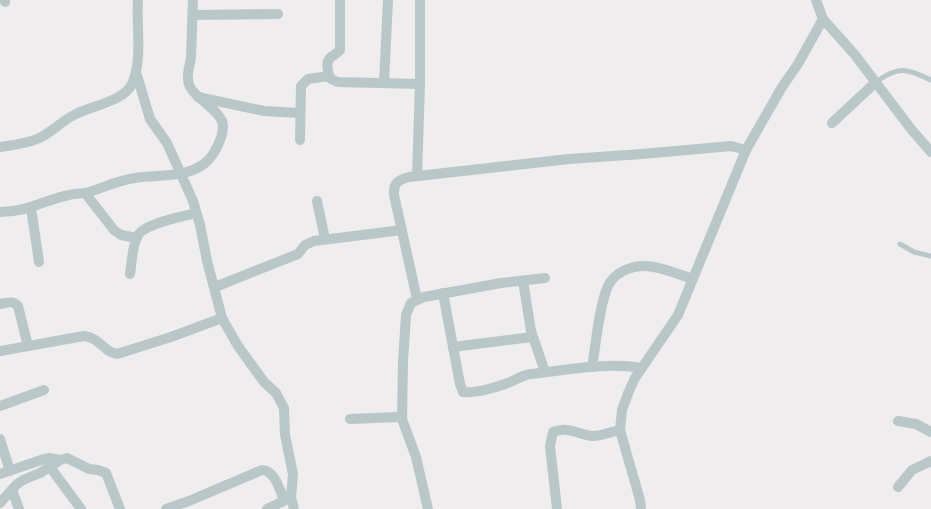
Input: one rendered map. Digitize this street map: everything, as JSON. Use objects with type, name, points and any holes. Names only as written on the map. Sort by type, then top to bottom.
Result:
[{"type":"street","points":[[0,147],[25,143],[40,138],[75,114],[123,94],[130,86],[136,72],[138,0]]},
{"type":"street","points":[[0,212],[31,208],[124,180],[181,174],[204,163],[215,150],[222,134],[223,126],[222,120],[198,97],[190,87],[188,80],[193,0]]},
{"type":"street","points":[[340,0],[340,50],[328,62],[331,79],[338,82],[420,84]]},
{"type":"street","points":[[384,83],[388,0]]},
{"type":"street","points":[[417,176],[420,0]]},
{"type":"street","points":[[816,0],[823,19],[855,55],[911,129],[931,152]]},
{"type":"street","points":[[193,15],[278,14]]},
{"type":"street","points":[[640,509],[640,500],[620,430],[620,420],[625,401],[635,378],[674,321],[746,150],[769,109],[802,58],[823,19]]},
{"type":"street","points":[[136,72],[150,119],[167,142],[196,213],[222,318],[238,346],[264,382],[276,393],[284,408],[285,435],[293,474],[288,499]]},
{"type":"street","points":[[300,140],[300,92],[303,82],[314,77],[329,76]]},
{"type":"street","points":[[832,124],[876,82]]},
{"type":"street","points":[[198,97],[264,111],[300,113]]},
{"type":"street","points":[[417,299],[393,188],[398,181],[417,176],[569,159],[731,146],[746,150]]},
{"type":"street","points":[[85,193],[114,230],[137,238]]},
{"type":"street","points":[[318,201],[325,239]]},
{"type":"street","points":[[31,208],[39,262]]},
{"type":"street","points":[[130,274],[137,238],[143,230],[149,226],[196,213]]},
{"type":"street","points":[[215,287],[298,254],[309,242],[402,230]]},
{"type":"street","points":[[592,367],[604,298],[608,285],[614,277],[624,270],[642,266],[652,267],[693,279]]},
{"type":"street","points":[[428,509],[416,458],[402,419],[403,362],[408,307],[417,299],[442,293],[545,278]]},
{"type":"street","points":[[523,281],[532,336],[545,372]]},
{"type":"street","points":[[442,293],[461,390],[466,393],[508,384],[522,376],[545,372],[612,365],[642,368]]},
{"type":"street","points":[[0,304],[15,302],[18,306],[28,346]]},
{"type":"street","points":[[0,351],[78,337],[90,337],[102,344],[112,354],[117,354],[222,318]]},
{"type":"street","points":[[453,347],[532,336]]},
{"type":"street","points":[[0,406],[44,390]]},
{"type":"street","points":[[350,419],[398,417],[402,419]]},
{"type":"street","points":[[898,421],[916,424],[931,432]]},
{"type":"street","points":[[557,509],[550,446],[552,432],[563,429],[591,436],[599,436],[620,430]]},
{"type":"street","points":[[0,439],[5,472],[44,459],[60,460]]},
{"type":"street","points":[[0,503],[23,480],[67,458],[88,469],[106,473],[120,509]]},
{"type":"street","points":[[898,487],[912,470],[931,461]]},
{"type":"street","points":[[50,467],[81,509]]},
{"type":"street","points":[[166,509],[266,470],[271,473],[294,509]]},
{"type":"street","points":[[12,490],[19,509]]},
{"type":"street","points":[[267,509],[288,499]]},
{"type":"lane","points":[[876,82],[886,75],[901,69],[916,72],[931,80]]},
{"type":"lane","points":[[900,244],[914,252],[931,256]]}]
